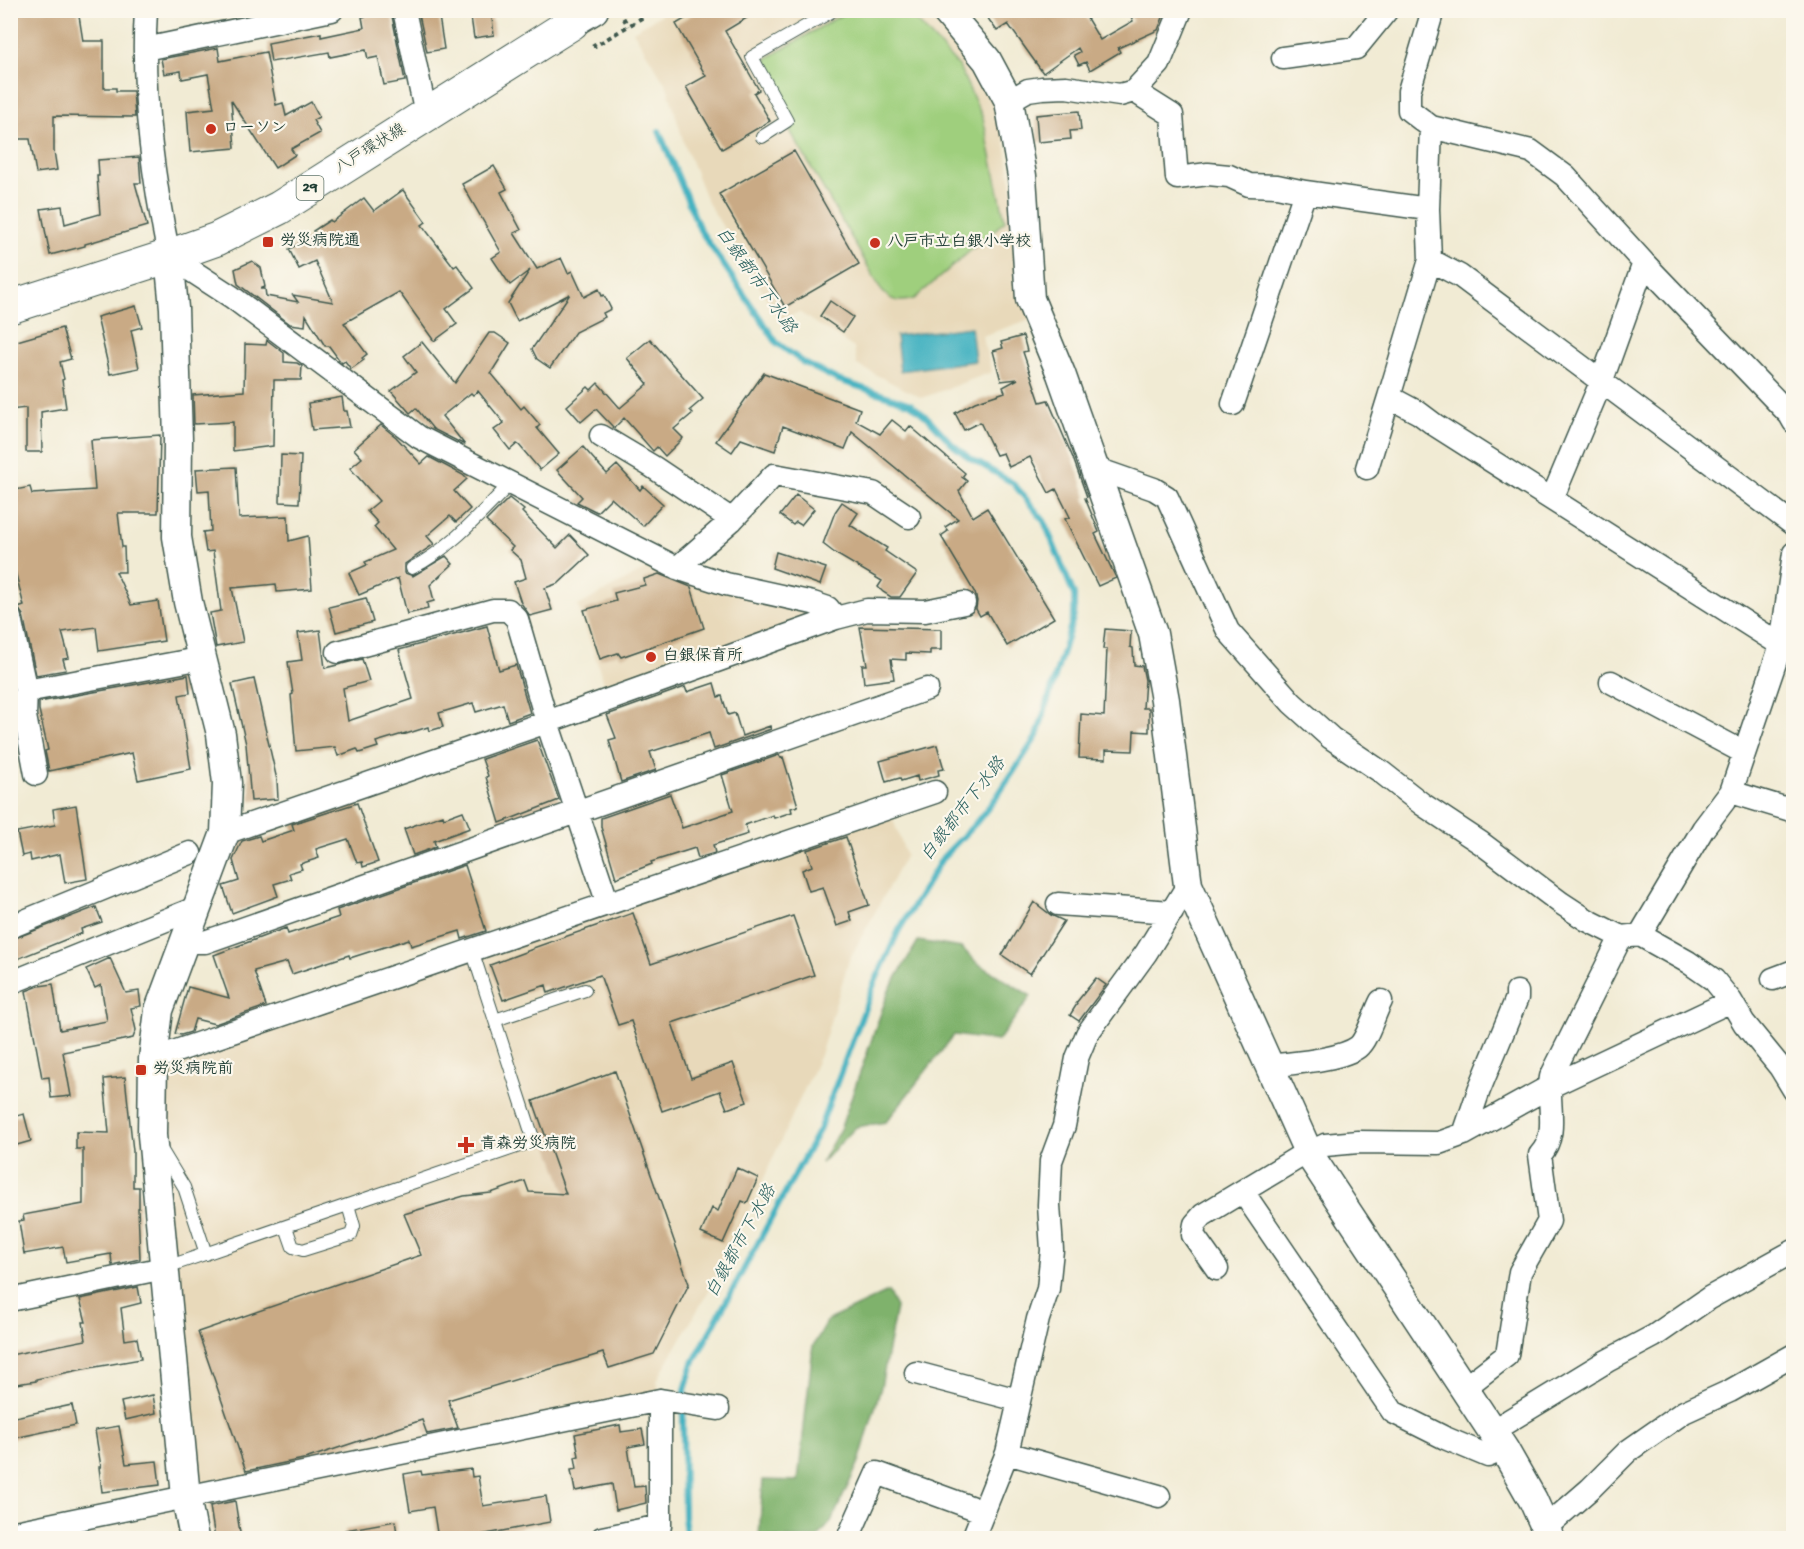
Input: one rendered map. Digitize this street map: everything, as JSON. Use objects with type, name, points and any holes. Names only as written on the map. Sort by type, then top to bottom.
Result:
[{"type":"main road","name":"八戸環状線","points":[[10,306],[169,256],[217,238],[279,208],[426,115],[582,22]]},
{"type":"street","points":[[146,10],[145,49],[153,163],[169,256],[174,308],[177,537],[188,602],[221,734],[227,783],[225,832],[159,1010],[153,1059],[152,1135],[186,1497],[194,1539]]},
{"type":"street","points":[[145,49],[332,10]]},
{"type":"street","points":[[404,10],[426,115]]},
{"type":"street","points":[[945,10],[987,60],[1009,100],[1022,176],[1030,299],[1061,374],[1153,634],[1165,700],[1188,885],[1310,1154],[1498,1440],[1533,1500],[1548,1533],[1628,1451],[1684,1412],[1730,1391],[1794,1355]]},
{"type":"street","points":[[1009,100],[1028,90],[1042,88],[1066,87],[1120,95],[1134,91],[1159,64],[1181,10]]},
{"type":"street","points":[[1283,58],[1356,48],[1387,10]]},
{"type":"street","points":[[1433,10],[1409,91],[1409,110],[1431,127],[1531,151],[1565,176],[1644,263],[1790,415],[1794,422]]},
{"type":"street","points":[[1134,91],[1172,115],[1177,178],[1208,174],[1229,176],[1249,184],[1277,186],[1428,209]]},
{"type":"street","points":[[1367,468],[1430,260],[1428,209],[1431,127]]},
{"type":"street","points":[[1233,404],[1305,192]]},
{"type":"street","points":[[169,256],[232,297],[419,437],[676,568],[726,584],[813,603],[828,608],[836,618]]},
{"type":"street","points":[[1430,260],[1460,276],[1794,525]]},
{"type":"street","points":[[1552,499],[1602,381],[1644,263]]},
{"type":"street","points":[[1389,397],[1419,413],[1781,645]]},
{"type":"street","points":[[601,436],[653,467],[732,520]]},
{"type":"street","points":[[1094,468],[1154,489],[1167,497],[1228,631],[1292,703],[1331,738],[1587,920],[1688,962],[1714,980],[1731,1001],[1744,1023],[1780,1067],[1794,1090]]},
{"type":"street","points":[[676,568],[732,520],[774,475],[873,493],[909,518]]},
{"type":"street","points":[[1464,1388],[1507,1355],[1520,1272],[1549,1221],[1540,1155],[1546,1148],[1553,1118],[1549,1087],[1551,1077],[1630,936],[1731,792],[1781,645],[1794,553]]},
{"type":"street","points":[[225,832],[547,722],[836,618],[867,610],[925,611],[964,603]]},
{"type":"street","points":[[338,652],[493,610],[508,610],[517,619],[547,722],[608,904]]},
{"type":"street","points":[[10,618],[26,691],[25,716],[36,774]]},
{"type":"street","points":[[26,691],[203,658]]},
{"type":"street","points":[[1611,682],[1743,752]]},
{"type":"street","points":[[183,942],[205,942],[927,689]]},
{"type":"street","points":[[153,1059],[935,792]]},
{"type":"street","points":[[1731,792],[1794,811]]},
{"type":"street","points":[[10,927],[190,853]]},
{"type":"street","points":[[974,1538],[1007,1453],[1038,1319],[1048,1289],[1052,1250],[1049,1204],[1051,1161],[1064,1126],[1077,1058],[1088,1034],[1146,953],[1188,885]]},
{"type":"street","points":[[1058,904],[1172,912]]},
{"type":"street","points":[[10,983],[198,907]]},
{"type":"street","points":[[1464,1134],[1479,1090],[1517,998],[1516,992]]},
{"type":"street","points":[[1270,1066],[1326,1058],[1359,1047],[1381,1001]]},
{"type":"street","points":[[1218,1269],[1193,1235],[1195,1224],[1203,1215],[1299,1157],[1310,1154],[1325,1145],[1358,1142],[1439,1143],[1464,1134],[1549,1087],[1731,1001]]},
{"type":"street","points":[[1243,1192],[1393,1412],[1488,1456],[1498,1440],[1607,1361],[1654,1336],[1709,1298],[1794,1251]]},
{"type":"street","points":[[10,1300],[164,1268]]},
{"type":"street","points":[[916,1373],[1018,1400]]},
{"type":"street","points":[[602,1539],[660,1526],[660,1400]]},
{"type":"street","points":[[10,1533],[660,1400],[718,1409]]},
{"type":"street","points":[[1007,1453],[1159,1496]]},
{"type":"street","points":[[848,1539],[877,1473],[984,1512]]},
{"type":"lane","points":[[762,137],[787,121],[752,57],[834,10]]},
{"type":"lane","points":[[412,568],[428,560],[470,524],[511,483]]},
{"type":"lane","points":[[164,1268],[534,1141],[472,950]]},
{"type":"lane","points":[[495,1020],[585,990]]},
{"type":"lane","points":[[152,1135],[183,1187],[206,1254]]},
{"type":"lane","points":[[286,1227],[293,1247],[303,1250],[351,1235],[354,1226],[348,1205]]},
{"type":"path","points":[[619,10],[628,26]]},
{"type":"path","points":[[582,22],[596,46],[655,10]]},
{"type":"shaded area","name":"八戸市立白銀小学校","points":[[667,11],[938,11],[998,95],[1031,319],[982,336],[992,372],[922,398],[857,365],[854,348],[799,312],[780,320],[707,201],[684,143],[667,86],[633,31]]},
{"type":"shaded area","name":"白銀保育所","points":[[653,565],[802,607],[809,622],[607,692],[578,606]]},
{"type":"shaded area","name":"青森労災病院","points":[[888,806],[906,855],[849,960],[820,1055],[726,1261],[657,1380],[660,1400],[186,1497],[153,1059]]},
{"type":"green space","points":[[848,11],[900,11],[919,23],[959,67],[983,118],[1005,221],[914,299],[900,301],[889,297],[882,291],[788,127],[795,122],[765,68],[767,58]]},
{"type":"green space","points":[[918,941],[962,948],[977,963],[1031,996],[998,1041],[954,1035],[886,1122],[856,1127],[821,1163],[841,1127],[889,990]]},
{"type":"green space","points":[[888,1292],[896,1307],[881,1387],[859,1462],[831,1522],[817,1538],[759,1538],[763,1480],[798,1481],[813,1346],[828,1320]]},
{"type":"water","points":[[971,327],[975,361],[900,371],[896,336]]},
{"type":"building","points":[[10,10],[78,10],[83,41],[104,41],[104,88],[133,91],[135,117],[54,116],[54,151],[57,170],[36,173],[30,139],[10,139]]},
{"type":"building","points":[[418,10],[438,10],[444,49],[427,52]]},
{"type":"building","points":[[470,10],[491,10],[494,35],[474,38]]},
{"type":"building","points":[[700,10],[760,10],[725,31],[759,90],[754,93],[770,121],[722,149],[686,87],[706,76],[676,24]]},
{"type":"building","points":[[982,10],[1082,10],[1100,40],[1133,21],[1128,10],[1166,10],[1158,30],[1118,48],[1120,52],[1090,70],[1086,62],[1079,65],[1074,55],[1080,52],[1078,48],[1043,73],[1008,24],[997,31]]},
{"type":"building","points":[[391,11],[405,81],[384,85],[378,57],[368,59],[366,50],[330,57],[329,52],[271,62],[268,43],[321,33],[321,37],[364,28],[362,17]]},
{"type":"building","points":[[218,48],[220,61],[266,52],[276,105],[283,103],[286,116],[311,102],[319,117],[313,120],[320,133],[291,149],[295,155],[275,168],[231,100],[235,148],[190,152],[187,111],[214,108],[208,74],[182,79],[181,71],[164,74],[161,59]]},
{"type":"building","points":[[1079,111],[1081,130],[1070,131],[1071,139],[1038,142],[1036,115]]},
{"type":"building","points":[[794,151],[859,264],[785,307],[719,194]]},
{"type":"building","points":[[139,157],[141,183],[135,183],[147,226],[50,255],[41,209],[62,206],[65,224],[100,214],[98,160]]},
{"type":"building","points":[[494,166],[507,189],[501,192],[521,230],[514,233],[537,269],[561,258],[568,273],[572,271],[584,297],[599,289],[611,309],[603,313],[605,317],[575,332],[550,368],[537,359],[532,349],[570,294],[517,321],[508,303],[530,270],[510,285],[492,258],[501,252],[462,184]]},
{"type":"building","points":[[403,190],[426,222],[422,225],[454,267],[457,265],[474,288],[446,309],[457,324],[434,341],[399,292],[344,323],[367,354],[362,358],[364,360],[351,369],[345,361],[342,363],[340,361],[329,346],[325,346],[306,315],[305,326],[290,324],[238,284],[235,269],[252,261],[261,268],[265,287],[260,289],[265,289],[266,296],[298,302],[293,295],[333,302],[315,261],[299,269],[289,249],[316,235],[313,231],[330,220],[332,222],[364,198],[374,211]]},
{"type":"building","points":[[830,301],[853,317],[843,332],[820,316]]},
{"type":"building","points":[[136,306],[142,327],[131,330],[139,368],[110,374],[97,317]]},
{"type":"building","points":[[62,328],[71,359],[60,362],[66,408],[41,412],[42,452],[26,452],[26,408],[10,410],[10,343]]},
{"type":"building","points":[[489,333],[495,333],[510,343],[491,373],[521,409],[524,406],[540,425],[537,428],[559,454],[540,470],[519,445],[517,444],[510,450],[494,430],[504,423],[478,391],[473,395],[471,393],[442,416],[465,445],[433,429],[416,408],[410,413],[391,391],[416,372],[404,356],[422,342],[455,383]]},
{"type":"building","points":[[1023,336],[1027,351],[1023,352],[1040,402],[1048,400],[1087,497],[1085,498],[1099,532],[1095,534],[1116,578],[1098,586],[1065,519],[1070,517],[1056,489],[1049,493],[1030,457],[1009,467],[1003,453],[996,455],[980,422],[964,430],[955,413],[975,402],[1005,392],[1003,387],[1018,379],[1001,381],[993,351],[1003,348],[1001,342]]},
{"type":"building","points":[[650,339],[703,399],[690,410],[693,413],[674,429],[683,438],[665,456],[657,447],[653,451],[624,418],[614,428],[596,409],[581,422],[567,406],[588,387],[591,390],[598,383],[620,408],[648,384],[627,358]]},
{"type":"building","points":[[267,340],[284,353],[284,362],[297,363],[302,366],[301,380],[274,380],[273,446],[233,451],[233,422],[194,424],[193,395],[244,391],[245,344],[266,345]]},
{"type":"building","points":[[764,373],[860,409],[856,421],[880,434],[892,420],[906,431],[910,426],[965,473],[962,477],[967,481],[959,491],[973,517],[987,508],[1054,618],[1007,646],[987,612],[980,616],[976,609],[975,593],[941,536],[948,531],[945,527],[958,519],[852,432],[845,449],[783,426],[775,451],[741,439],[732,452],[716,441]]},
{"type":"building","points":[[342,397],[350,427],[312,430],[308,403]]},
{"type":"building","points":[[381,425],[396,437],[421,464],[429,457],[467,479],[454,491],[470,509],[456,522],[450,516],[427,536],[434,544],[405,564],[405,573],[413,576],[446,556],[453,564],[430,585],[434,601],[427,603],[428,609],[407,614],[398,578],[359,595],[349,573],[367,565],[365,562],[393,550],[374,527],[378,523],[367,511],[379,501],[350,468],[362,458],[354,449]]},
{"type":"building","points":[[160,435],[158,513],[118,513],[122,547],[124,547],[125,572],[116,572],[131,605],[158,601],[164,641],[99,651],[96,627],[62,632],[69,658],[63,659],[66,670],[36,675],[23,615],[18,608],[24,606],[10,551],[10,491],[30,487],[32,494],[95,490],[91,440]]},
{"type":"building","points":[[583,447],[607,474],[617,465],[640,490],[643,486],[663,504],[643,526],[611,498],[597,512],[577,502],[582,497],[557,470]]},
{"type":"building","points":[[281,455],[301,456],[299,503],[280,502]]},
{"type":"building","points":[[236,467],[239,518],[288,516],[289,541],[308,536],[312,589],[277,592],[276,584],[232,588],[243,642],[216,647],[210,613],[221,611],[213,551],[206,552],[203,532],[211,531],[209,490],[198,491],[196,469]]},
{"type":"building","points":[[796,495],[814,509],[801,525],[796,522],[793,525],[780,515]]},
{"type":"building","points":[[509,498],[524,510],[522,512],[557,548],[570,535],[589,555],[559,583],[545,588],[552,610],[530,616],[521,603],[514,582],[526,578],[521,560],[510,550],[513,547],[486,521]]},
{"type":"building","points":[[842,502],[858,513],[850,525],[887,548],[885,551],[917,573],[900,597],[891,597],[883,592],[878,587],[882,581],[823,544],[835,512]]},
{"type":"building","points":[[776,552],[826,568],[820,585],[772,568]]},
{"type":"building","points":[[659,574],[691,587],[704,628],[621,657],[618,653],[600,659],[584,610],[616,601],[614,593],[645,585],[644,579]]},
{"type":"building","points":[[366,598],[373,622],[336,632],[329,607]]},
{"type":"building","points":[[487,626],[499,670],[516,665],[530,713],[508,721],[503,704],[476,712],[473,703],[439,713],[443,727],[429,731],[428,727],[376,742],[378,747],[359,753],[357,749],[338,756],[335,747],[296,751],[291,695],[293,694],[288,662],[302,660],[298,633],[320,630],[325,668],[362,659],[369,681],[343,688],[348,721],[413,699],[399,650]]},
{"type":"building","points":[[860,627],[941,629],[941,650],[930,650],[930,654],[906,653],[906,660],[891,659],[894,679],[864,683],[862,665],[867,665]]},
{"type":"building","points":[[1105,629],[1131,631],[1130,647],[1133,648],[1134,665],[1142,666],[1145,680],[1143,708],[1149,708],[1149,732],[1134,731],[1133,751],[1106,750],[1106,759],[1079,758],[1081,714],[1104,716],[1107,649],[1103,649]]},
{"type":"building","points":[[188,675],[190,693],[179,695],[191,769],[138,780],[132,753],[49,771],[45,751],[48,750],[39,702]]},
{"type":"building","points":[[254,679],[277,780],[278,799],[251,801],[246,744],[232,684]]},
{"type":"building","points":[[714,683],[718,697],[722,696],[728,715],[735,713],[742,736],[770,726],[771,729],[714,749],[709,733],[650,752],[656,770],[621,782],[609,740],[616,738],[607,715],[685,687],[687,692]]},
{"type":"building","points":[[537,740],[559,800],[500,823],[482,759]]},
{"type":"building","points":[[937,745],[944,769],[938,770],[939,775],[918,781],[917,776],[901,781],[900,778],[886,782],[880,761]]},
{"type":"building","points":[[779,755],[783,757],[798,806],[791,808],[792,812],[774,818],[773,815],[745,825],[748,834],[713,845],[715,853],[698,858],[695,848],[651,862],[652,864],[616,878],[601,827],[601,818],[670,794],[682,828],[733,811],[722,775]]},
{"type":"building","points":[[357,803],[378,862],[363,867],[362,862],[357,863],[348,839],[316,849],[319,858],[300,864],[302,869],[289,873],[291,879],[274,884],[278,896],[232,913],[223,886],[239,881],[233,860],[242,841],[259,836],[261,841],[294,830],[292,824]]},
{"type":"building","points":[[76,805],[87,879],[65,883],[60,854],[31,861],[30,854],[22,856],[17,832],[55,825],[53,809]]},
{"type":"building","points":[[463,811],[470,828],[434,841],[436,847],[413,855],[404,829],[443,815],[444,818]]},
{"type":"building","points":[[846,837],[869,905],[849,912],[852,921],[837,926],[823,887],[809,891],[802,870],[812,866],[807,850]]},
{"type":"building","points":[[465,865],[486,931],[462,939],[460,931],[411,946],[409,939],[350,958],[349,955],[292,974],[287,962],[254,971],[266,1006],[215,1024],[195,1019],[191,1032],[175,1034],[188,987],[229,998],[214,955],[286,928],[288,934],[339,917],[337,910]]},
{"type":"building","points":[[1034,902],[1051,915],[1064,921],[1030,974],[1002,955]]},
{"type":"building","points":[[96,907],[102,922],[81,929],[82,933],[10,962],[10,940]]},
{"type":"building","points":[[633,913],[651,964],[793,916],[814,975],[672,1023],[691,1078],[733,1063],[747,1102],[727,1109],[720,1091],[662,1111],[631,1021],[618,1025],[600,975],[548,993],[546,985],[503,1000],[490,965]]},
{"type":"building","points":[[110,958],[126,993],[139,991],[141,1006],[131,1008],[136,1030],[133,1038],[63,1052],[71,1096],[51,1098],[49,1077],[42,1078],[26,991],[53,984],[60,1030],[107,1021],[101,985],[95,988],[86,969]]},
{"type":"building","points":[[1096,978],[1106,985],[1079,1021],[1070,1015],[1076,1003]]},
{"type":"building","points":[[615,1071],[689,1284],[654,1354],[609,1368],[603,1353],[448,1400],[458,1428],[427,1434],[422,1420],[308,1458],[246,1471],[198,1332],[421,1255],[404,1214],[464,1196],[491,1193],[525,1181],[529,1192],[566,1194],[533,1101]]},
{"type":"building","points":[[125,1077],[133,1151],[133,1187],[139,1187],[140,1259],[112,1265],[111,1254],[66,1262],[63,1247],[24,1254],[19,1221],[24,1220],[23,1215],[83,1204],[83,1149],[76,1149],[76,1132],[109,1133],[104,1079]]},
{"type":"building","points":[[24,1114],[31,1141],[10,1147],[10,1118]]},
{"type":"building","points":[[737,1168],[758,1178],[747,1203],[742,1201],[723,1243],[701,1233],[712,1208],[718,1211]]},
{"type":"building","points":[[138,1287],[141,1303],[121,1308],[125,1340],[137,1338],[141,1359],[10,1385],[10,1355],[86,1340],[83,1322],[86,1322],[80,1299]]},
{"type":"building","points":[[153,1395],[156,1413],[125,1420],[121,1402]]},
{"type":"building","points":[[72,1405],[76,1425],[10,1439],[10,1418]]},
{"type":"building","points":[[620,1425],[621,1432],[642,1429],[645,1444],[628,1447],[634,1487],[645,1486],[646,1503],[616,1510],[612,1484],[575,1491],[571,1470],[577,1469],[575,1457],[579,1456],[575,1434]]},
{"type":"building","points":[[119,1426],[126,1464],[157,1461],[160,1485],[102,1492],[99,1467],[101,1467],[95,1430]]},
{"type":"building","points":[[471,1469],[472,1477],[478,1476],[483,1506],[546,1496],[550,1522],[459,1539],[438,1539],[433,1507],[410,1511],[404,1474],[421,1471],[422,1475]]},
{"type":"building","points":[[235,1501],[241,1539],[215,1539],[210,1506]]},
{"type":"building","points":[[395,1521],[398,1539],[346,1539],[345,1530]]},
{"type":"waterway","name":"白銀都市下水路","points":[[659,131],[700,230],[777,343],[804,363],[838,380],[911,404],[929,419],[953,445],[970,458],[1013,483],[1044,521],[1074,595],[1074,615],[1037,736],[996,798],[943,857],[899,930],[874,984],[819,1130],[693,1363],[685,1390],[683,1421],[684,1517],[687,1538]]},
{"type":"place","name":"ローソン","points":[[211,129]]},
{"type":"place","name":"労災病院通","points":[[268,242]]},
{"type":"place","name":"八戸市立白銀小学校","points":[[875,243]]},
{"type":"place","name":"白銀保育所","points":[[651,657]]},
{"type":"place","name":"労災病院前","points":[[141,1070]]},
{"type":"place","name":"青森労災病院","points":[[466,1145]]}]
